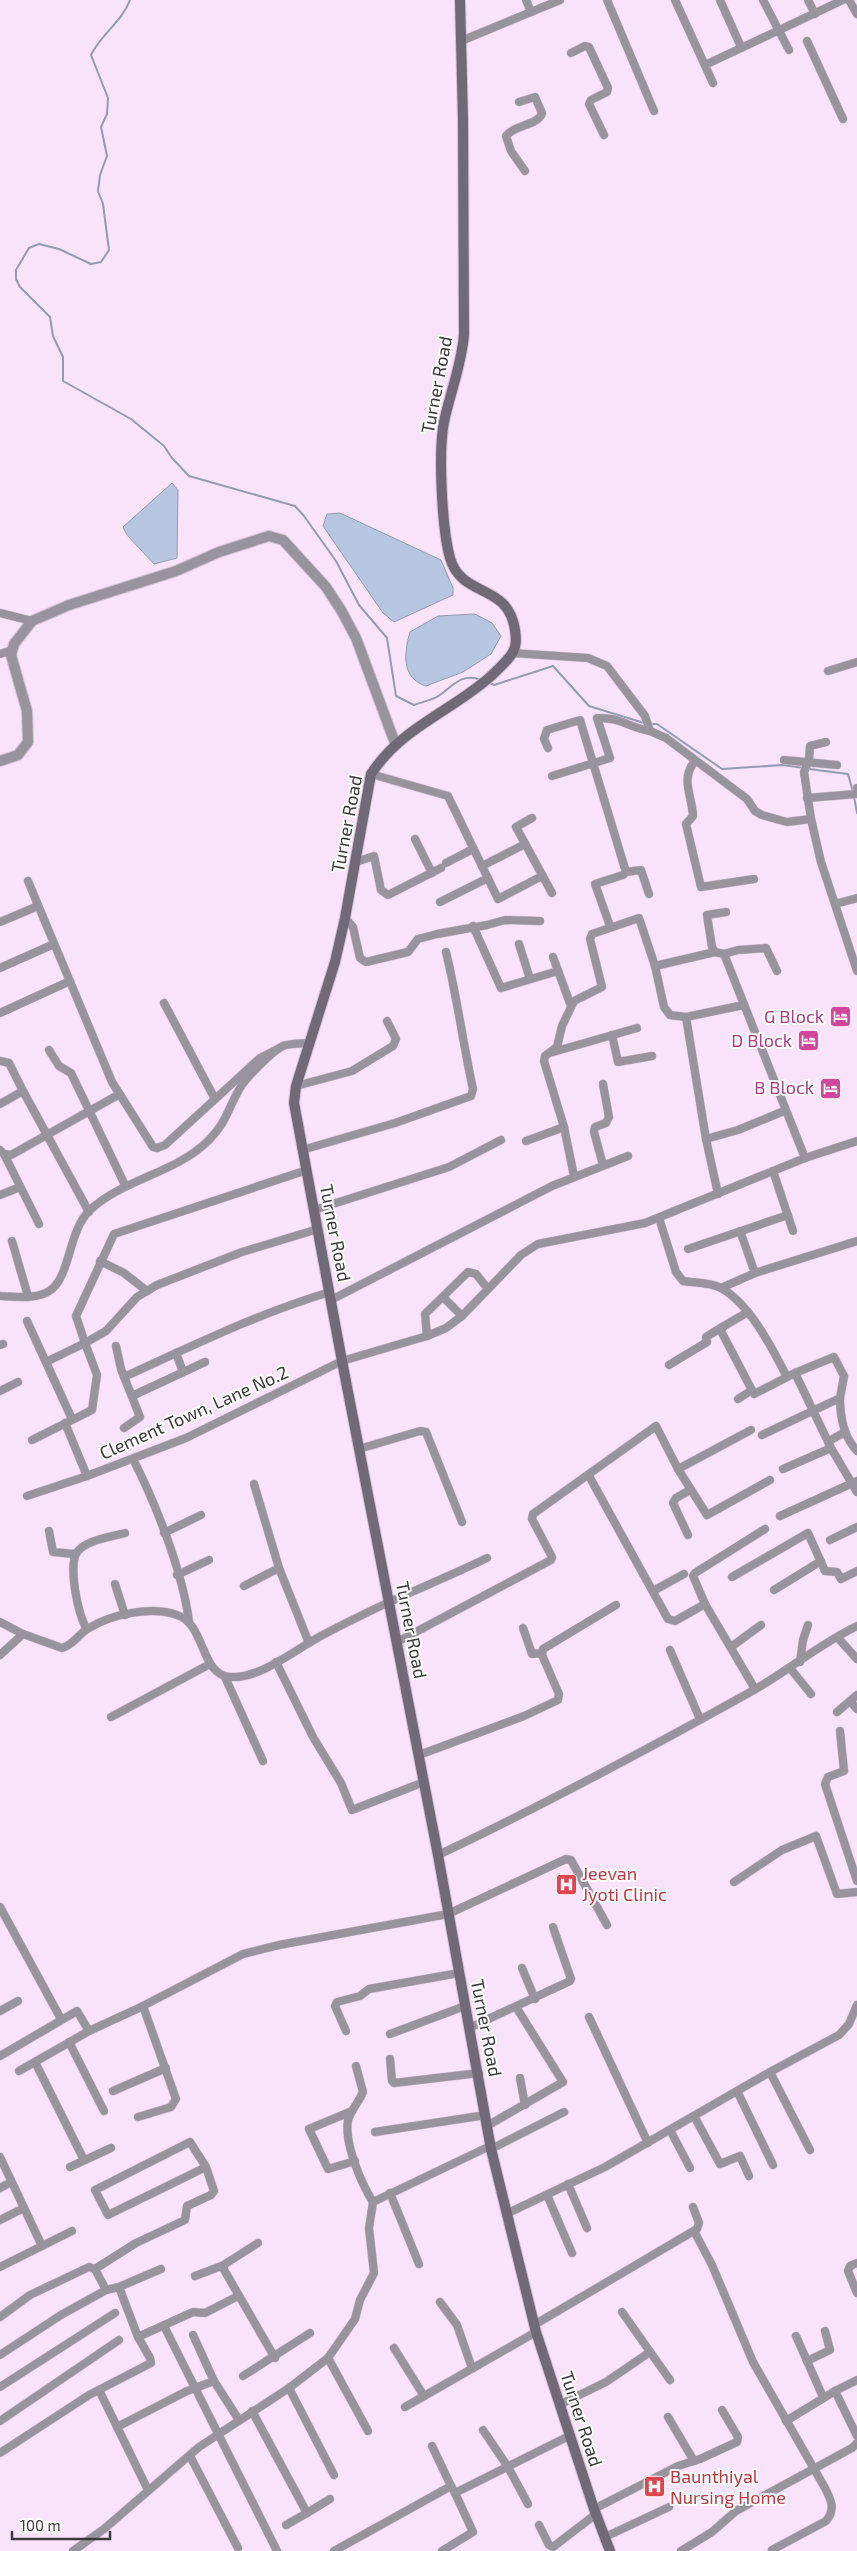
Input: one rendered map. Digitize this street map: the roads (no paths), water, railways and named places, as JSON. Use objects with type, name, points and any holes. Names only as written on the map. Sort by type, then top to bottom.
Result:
[{"type":"main road","name":"Turner Road","points":[[460,0],[464,334],[461,360],[442,436],[445,522],[450,558],[456,572],[464,582],[497,597],[507,606],[514,626],[516,642],[512,653],[473,692],[395,743],[383,756],[371,774],[356,862],[335,962],[296,1086],[294,1104],[419,1755],[479,2073],[491,2148],[535,2328],[569,2436],[610,2551]]},
{"type":"street","points":[[526,0],[531,12]]},
{"type":"street","points":[[461,41],[560,0]]},
{"type":"street","points":[[607,0],[654,111]]},
{"type":"street","points":[[675,0],[713,83]]},
{"type":"street","points":[[720,0],[741,47]]},
{"type":"street","points":[[763,0],[789,50]]},
{"type":"street","points":[[808,0],[815,14]]},
{"type":"street","points":[[705,65],[844,0]]},
{"type":"street","points":[[849,0],[857,14]]},
{"type":"street","points":[[807,41],[843,119]]},
{"type":"street","points":[[571,53],[585,46],[590,47],[608,88],[607,92],[591,100],[589,104],[604,135]]},
{"type":"street","points":[[519,102],[535,97],[542,113],[540,118],[510,131],[506,136],[511,151],[524,171]]},
{"type":"street","points":[[0,761],[18,755],[28,742],[27,711],[15,675],[12,650],[14,644],[32,621],[69,605],[176,571],[263,536],[277,537],[283,540],[326,587],[341,610],[356,638],[395,743]]},
{"type":"street","points":[[0,614],[32,621]]},
{"type":"street","points":[[0,654],[12,650]]},
{"type":"street","points":[[512,653],[588,658],[607,666],[620,681],[649,726],[748,799],[760,814],[787,822],[811,819]]},
{"type":"street","points":[[828,671],[857,662]]},
{"type":"street","points":[[552,776],[610,758],[597,718],[614,718],[640,730],[649,726]]},
{"type":"street","points":[[548,748],[544,739],[547,730],[580,720],[626,872]]},
{"type":"street","points":[[826,742],[810,746],[806,767],[807,798],[821,862],[857,971]]},
{"type":"street","points":[[784,760],[806,767],[837,765]]},
{"type":"street","points":[[695,761],[689,769],[686,780],[693,816],[686,824],[701,887],[754,879]]},
{"type":"street","points":[[371,774],[448,796],[498,899],[542,876]]},
{"type":"street","points":[[807,798],[854,792]]},
{"type":"street","points":[[532,818],[516,827],[552,892]]},
{"type":"street","points":[[415,839],[432,872]]},
{"type":"street","points":[[482,866],[525,844]]},
{"type":"street","points":[[356,862],[374,856],[381,890],[388,895],[473,849]]},
{"type":"street","points":[[610,926],[595,884],[623,875],[626,872],[641,870],[648,894]]},
{"type":"street","points":[[440,902],[488,878]]},
{"type":"street","points":[[28,881],[118,1095],[149,1144],[157,1148],[165,1145],[260,1058],[289,1044],[309,1043]]},
{"type":"street","points":[[835,904],[857,898]]},
{"type":"street","points":[[0,922],[38,906]]},
{"type":"street","points":[[715,952],[707,915],[726,912]]},
{"type":"street","points":[[345,918],[353,927],[360,958],[366,962],[408,952],[418,939],[473,926],[505,920],[540,921]]},
{"type":"street","points":[[553,1052],[558,1047],[562,1026],[571,1006],[577,998],[599,990],[602,987],[590,937],[593,933],[610,926],[639,918],[655,966],[666,1010],[670,1015],[686,1017],[744,1005]]},
{"type":"street","points":[[473,926],[501,988],[558,971]]},
{"type":"street","points":[[0,968],[54,944]]},
{"type":"street","points":[[519,944],[530,979]]},
{"type":"street","points":[[655,966],[715,952],[724,954],[738,950],[766,948],[777,971]]},
{"type":"street","points":[[302,1150],[394,1123],[471,1096],[474,1089],[460,1027],[458,998],[446,952]]},
{"type":"street","points":[[724,954],[784,1112],[805,1158]]},
{"type":"street","points":[[553,957],[571,1006]]},
{"type":"street","points":[[0,1013],[70,982]]},
{"type":"street","points":[[164,1003],[215,1099]]},
{"type":"street","points":[[686,1017],[706,1140],[718,1194]]},
{"type":"street","points":[[296,1086],[352,1071],[393,1046],[396,1039],[387,1021]]},
{"type":"street","points":[[574,1176],[564,1127],[544,1061],[545,1056],[636,1028]]},
{"type":"street","points":[[612,1035],[618,1062],[652,1056]]},
{"type":"street","points":[[0,1296],[43,1294],[55,1286],[78,1227],[89,1212],[125,1185],[177,1163],[207,1142],[226,1120],[242,1084],[278,1049]]},
{"type":"street","points":[[49,1050],[59,1066],[71,1072],[125,1185]]},
{"type":"street","points":[[0,1061],[9,1063],[89,1212]]},
{"type":"street","points":[[602,1084],[609,1117],[606,1122],[595,1127],[594,1132],[603,1165]]},
{"type":"street","points":[[0,1104],[23,1091]]},
{"type":"street","points":[[2,1155],[11,1155],[118,1095]]},
{"type":"street","points":[[706,1140],[784,1112]]},
{"type":"street","points":[[526,1141],[564,1127]]},
{"type":"street","points":[[314,1210],[449,1167],[501,1140]]},
{"type":"street","name":"Clement Town, Lane No.2","points":[[27,1496],[87,1476],[186,1438],[342,1361],[427,1336],[446,1328],[462,1316],[521,1255],[538,1244],[569,1236],[626,1228],[659,1218],[805,1158],[857,1141]]},
{"type":"street","points":[[2,1155],[39,1224]]},
{"type":"street","points":[[124,1377],[294,1302],[331,1296],[574,1176],[628,1156]]},
{"type":"street","points":[[32,1440],[92,1410],[97,1388],[96,1369],[76,1316],[111,1237],[117,1232],[307,1170]]},
{"type":"street","points":[[773,1171],[793,1231]]},
{"type":"street","points":[[0,1195],[20,1186]]},
{"type":"street","points":[[688,1249],[788,1215]]},
{"type":"street","points":[[659,1218],[676,1272],[683,1281],[708,1284],[721,1288],[748,1312],[813,1410],[830,1444],[855,1482],[857,1492]]},
{"type":"street","points":[[46,1362],[106,1331],[137,1297],[147,1291],[242,1252],[318,1229]]},
{"type":"street","points":[[740,1231],[755,1273]]},
{"type":"street","points":[[12,1241],[28,1296]]},
{"type":"street","points":[[721,1288],[755,1273],[857,1241]]},
{"type":"street","points":[[100,1261],[124,1273],[147,1291]]},
{"type":"street","points":[[427,1336],[425,1315],[470,1272],[476,1274],[488,1289]]},
{"type":"street","points":[[443,1297],[462,1316]]},
{"type":"street","points":[[669,1365],[707,1342],[706,1337],[710,1332],[748,1312]]},
{"type":"street","points":[[27,1321],[46,1362],[69,1421],[87,1476]]},
{"type":"street","points":[[722,1327],[722,1334],[754,1394],[791,1375],[834,1357],[844,1376],[840,1398],[840,1415],[845,1432],[857,1451]]},
{"type":"street","points":[[116,1346],[124,1377],[140,1417],[124,1428]]},
{"type":"street","points":[[176,1353],[183,1372]]},
{"type":"street","points":[[132,1396],[205,1362]]},
{"type":"street","points":[[0,1391],[18,1382]]},
{"type":"street","points":[[738,1399],[752,1390]]},
{"type":"street","points":[[762,1435],[840,1398]]},
{"type":"street","points":[[397,1642],[551,1560],[552,1557],[532,1516],[656,1426],[690,1490],[707,1515],[770,1480]]},
{"type":"street","points":[[678,1469],[751,1430]]},
{"type":"street","points":[[359,1449],[420,1431],[426,1432],[462,1522]]},
{"type":"street","points":[[784,1470],[830,1444],[845,1432]]},
{"type":"street","points":[[133,1459],[150,1494],[164,1533],[187,1606],[190,1622],[210,1664],[225,1677],[263,1761]]},
{"type":"street","points":[[589,1476],[668,1619],[673,1621],[706,1604]]},
{"type":"street","points":[[780,1516],[855,1482]]},
{"type":"street","points":[[254,1484],[279,1568],[309,1643]]},
{"type":"street","points":[[688,1535],[673,1503],[676,1498],[690,1490]]},
{"type":"street","points":[[164,1533],[201,1515]]},
{"type":"street","points":[[830,1540],[857,1527]]},
{"type":"street","points":[[755,1689],[706,1604],[694,1578],[695,1572],[765,1530]]},
{"type":"street","points":[[49,1531],[54,1552],[75,1554]]},
{"type":"street","points":[[87,1628],[78,1610],[73,1562],[75,1554],[82,1547],[124,1533]]},
{"type":"street","points":[[732,1577],[808,1533],[825,1571],[837,1572],[841,1579],[857,1572]]},
{"type":"street","points":[[225,1677],[247,1676],[389,1602],[487,1558]]},
{"type":"street","points":[[177,1575],[209,1560]]},
{"type":"street","points":[[774,1590],[821,1561]]},
{"type":"street","points":[[244,1586],[279,1568]]},
{"type":"street","points":[[653,1591],[684,1574]]},
{"type":"street","points":[[115,1584],[125,1615]]},
{"type":"street","points":[[419,1755],[524,1716],[558,1700],[559,1694],[542,1653],[544,1647],[616,1605]]},
{"type":"street","points":[[0,1622],[23,1634],[62,1648],[70,1644],[87,1628],[125,1615],[148,1611],[170,1613],[190,1622]]},
{"type":"street","points":[[800,1662],[803,1640],[808,1625]]},
{"type":"street","points":[[731,1647],[761,1626]]},
{"type":"street","points":[[438,1856],[561,1795],[755,1689],[857,1626]]},
{"type":"street","points":[[522,1628],[532,1654],[542,1653]]},
{"type":"street","points":[[0,1655],[23,1634]]},
{"type":"street","points":[[838,1638],[857,1659]]},
{"type":"street","points":[[670,1650],[700,1719]]},
{"type":"street","points":[[276,1662],[313,1737],[341,1782],[352,1810],[424,1782]]},
{"type":"street","points":[[111,1717],[210,1664]]},
{"type":"street","points":[[790,1668],[811,1694]]},
{"type":"street","points":[[837,1712],[857,1695]]},
{"type":"street","points":[[850,1701],[857,1709]]},
{"type":"street","points":[[840,1732],[844,1771],[828,1777],[825,1784],[857,1881]]},
{"type":"street","points":[[734,1882],[782,1850],[816,1836],[837,1894],[857,1892]]},
{"type":"street","points":[[20,2071],[89,2031],[143,2006],[239,1956],[258,1950],[448,1914],[566,1859],[571,1860],[607,1925]]},
{"type":"street","points":[[0,1907],[61,2019]]},
{"type":"street","points":[[469,2028],[535,1999],[568,1983],[572,1979],[553,1927]]},
{"type":"street","points":[[522,1968],[535,1999]]},
{"type":"street","points":[[346,2031],[335,2006],[336,2002],[360,1996],[369,1989],[459,1973]]},
{"type":"street","points":[[0,2011],[18,2001]]},
{"type":"street","points":[[506,2214],[648,2144],[844,2031],[850,2024],[857,2005]]},
{"type":"street","points":[[138,2117],[175,2104],[176,2095],[143,2006]]},
{"type":"street","points":[[390,2034],[465,2006]]},
{"type":"street","points":[[487,2126],[563,2082],[516,2007]]},
{"type":"street","points":[[0,2056],[61,2019],[78,2011],[89,2031]]},
{"type":"street","points":[[589,2017],[648,2144]]},
{"type":"street","points":[[69,2042],[104,2111]]},
{"type":"street","points":[[390,2060],[394,2083],[479,2073]]},
{"type":"street","points":[[35,2062],[84,2160]]},
{"type":"street","points":[[73,2551],[104,2529],[190,2456],[252,2411],[289,2388],[328,2358],[355,2319],[360,2300],[374,2273],[369,2228],[373,2202],[363,2187],[347,2126],[352,2111],[363,2092],[356,2066]]},
{"type":"street","points":[[113,2090],[166,2068]]},
{"type":"street","points":[[770,2072],[810,2150]]},
{"type":"street","points":[[520,2078],[525,2105]]},
{"type":"street","points":[[737,2091],[773,2165]]},
{"type":"street","points":[[352,2111],[309,2129],[329,2170],[355,2161]]},
{"type":"street","points":[[373,2202],[564,2112]]},
{"type":"street","points":[[376,2132],[486,2115]]},
{"type":"street","points":[[694,2116],[720,2164],[740,2156],[749,2176]]},
{"type":"street","points":[[670,2130],[690,2168]]},
{"type":"street","points":[[95,2269],[136,2243],[186,2220],[187,2206],[213,2192],[206,2167],[190,2142],[95,2190],[108,2214],[206,2167]]},
{"type":"street","points":[[70,2167],[112,2148]]},
{"type":"street","points":[[0,2157],[42,2246]]},
{"type":"street","points":[[0,2188],[11,2182]]},
{"type":"street","points":[[568,2184],[587,2228]]},
{"type":"street","points":[[390,2193],[419,2264]]},
{"type":"street","points":[[547,2195],[572,2253]]},
{"type":"street","points":[[405,2407],[472,2368],[694,2231],[699,2223],[693,2207]]},
{"type":"street","points":[[0,2220],[24,2208]]},
{"type":"street","points":[[0,2267],[72,2231]]},
{"type":"street","points":[[694,2231],[712,2265],[753,2362],[828,2494],[832,2512],[826,2521],[772,2551]]},
{"type":"street","points":[[195,2276],[224,2264],[258,2243]]},
{"type":"street","points":[[857,2263],[850,2266],[848,2271],[857,2293]]},
{"type":"street","points":[[224,2264],[223,2268],[238,2296],[275,2358]]},
{"type":"street","points":[[0,2317],[30,2295],[89,2267],[95,2269],[106,2290]]},
{"type":"street","points":[[0,2355],[61,2315],[106,2290],[119,2287],[161,2270]]},
{"type":"street","points":[[0,2453],[99,2390],[151,2363],[138,2337],[119,2287]]},
{"type":"street","points":[[138,2337],[193,2312],[204,2312],[238,2296]]},
{"type":"street","points":[[440,2302],[457,2325],[472,2368]]},
{"type":"street","points":[[622,2312],[670,2380]]},
{"type":"street","points":[[0,2387],[115,2313]]},
{"type":"street","points":[[164,2326],[277,2551]]},
{"type":"street","points":[[807,2361],[830,2350],[825,2331]]},
{"type":"street","points":[[243,2376],[275,2358],[310,2333]]},
{"type":"street","points":[[193,2335],[214,2381],[239,2420]]},
{"type":"street","points":[[796,2336],[823,2397]]},
{"type":"street","points":[[0,2421],[120,2340]]},
{"type":"street","points":[[394,2348],[424,2396]]},
{"type":"street","points":[[559,2406],[606,2382],[650,2352]]},
{"type":"street","points":[[328,2358],[368,2431]]},
{"type":"street","points":[[786,2421],[823,2397],[857,2380]]},
{"type":"street","points":[[117,2427],[194,2388],[214,2381]]},
{"type":"street","points":[[289,2388],[334,2475]]},
{"type":"street","points":[[99,2390],[148,2490]]},
{"type":"street","points":[[835,2391],[857,2436]]},
{"type":"street","points":[[539,2525],[550,2544],[554,2546],[595,2512],[658,2475],[738,2442],[738,2437],[722,2410]]},
{"type":"street","points":[[252,2411],[307,2513]]},
{"type":"street","points":[[668,2417],[694,2461]]},
{"type":"street","points":[[483,2430],[508,2468],[528,2504]]},
{"type":"street","points":[[334,2551],[453,2490],[508,2468],[569,2436]]},
{"type":"street","points":[[681,2551],[712,2532],[732,2513],[852,2448],[857,2443]]},
{"type":"street","points":[[432,2446],[473,2532],[442,2551]]},
{"type":"street","points":[[190,2456],[238,2548]]},
{"type":"street","points":[[286,2526],[330,2499]]},
{"type":"street","points":[[605,2537],[669,2507]]},
{"type":"water","points":[[172,483],[178,490],[177,558],[154,564],[127,535],[123,527]]},
{"type":"water","points":[[340,513],[441,560],[453,588],[453,595],[394,622],[383,613],[323,526],[327,514]]},
{"type":"water","points":[[475,614],[492,623],[501,636],[491,654],[463,672],[426,686],[412,677],[406,664],[406,648],[410,632],[438,616]]},
{"type":"waterway","points":[[130,0],[122,15],[91,55],[108,98],[107,114],[101,127],[107,156],[100,175],[98,191],[103,204],[109,250],[101,262],[91,264],[59,249],[39,244],[29,248],[16,270],[16,279],[20,287],[50,317],[53,336],[63,357],[63,381],[131,419],[164,446],[172,458],[189,476],[295,506],[336,561],[359,605],[387,638],[396,696],[414,705],[437,697],[463,679],[474,678],[481,680]]},
{"type":"waterway","points":[[490,683],[494,685],[553,666],[589,706],[644,723]]},
{"type":"waterway","points":[[651,724],[657,724],[722,769],[783,765],[804,768]]},
{"type":"waterway","points":[[809,769],[848,774],[853,792]]},
{"type":"waterway","points":[[854,796],[857,813]]},
{"type":"place","name":"G Block","points":[[840,1017]]},
{"type":"place","name":"D Block","points":[[808,1041]]},
{"type":"place","name":"B Block","points":[[830,1088]]},
{"type":"place","name":"Jeevan Jyoti Clinic","points":[[566,1884]]},
{"type":"place","name":"Baunthiyal Nursing Home","points":[[654,2487]]}]
